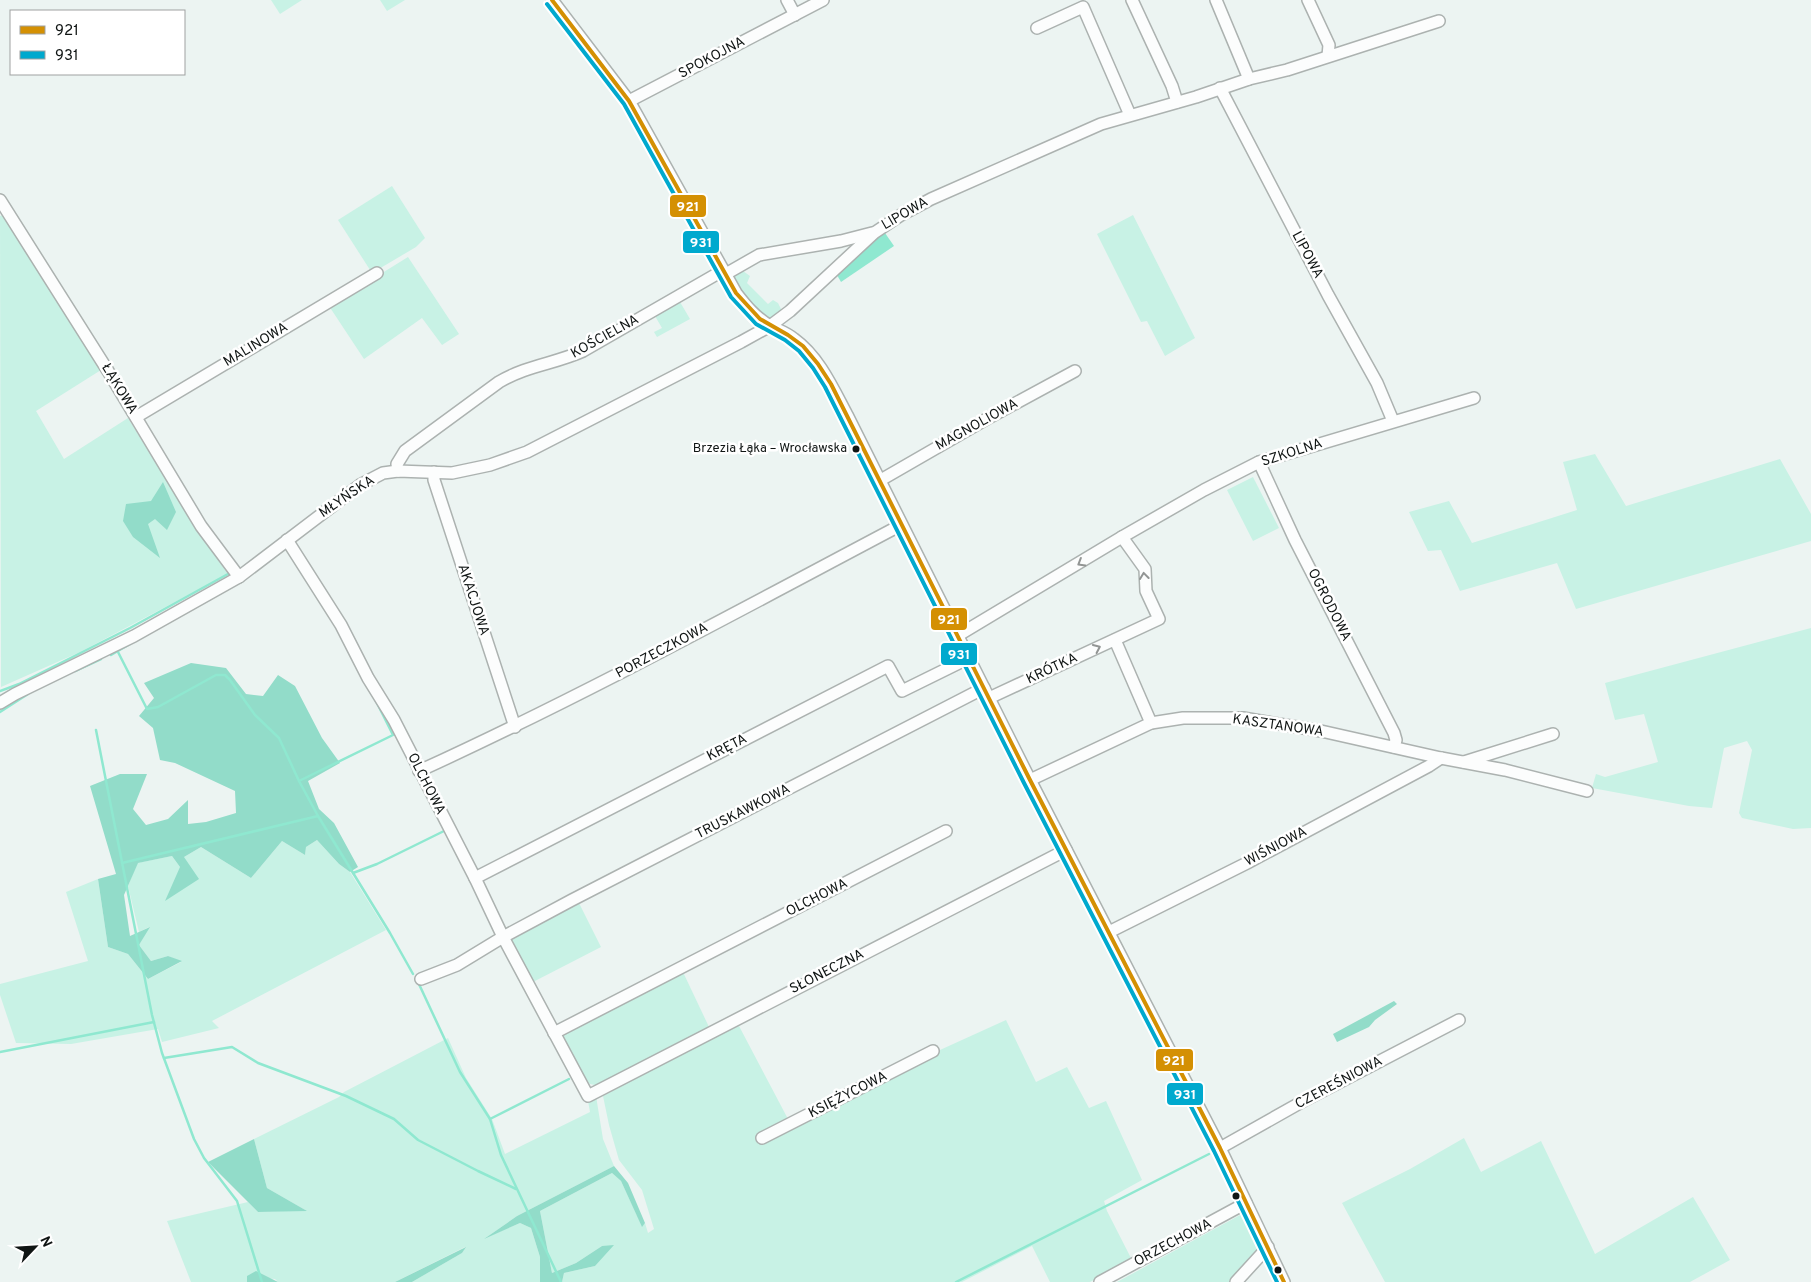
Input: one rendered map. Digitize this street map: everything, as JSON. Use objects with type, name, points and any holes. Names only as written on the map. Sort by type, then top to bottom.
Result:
[{"type":"street","points":[[552,0],[629,101],[723,273],[748,309],[770,326],[802,345],[821,369],[847,415],[1030,780],[1220,1148],[1284,1282]]},
{"type":"street","points":[[787,0],[794,15]]},
{"type":"street","name":"SPOKOJNA","points":[[629,101],[823,0]]},
{"type":"street","points":[[1132,0],[1172,86],[1177,102]]},
{"type":"street","points":[[1216,0],[1249,79]]},
{"type":"street","points":[[1308,0],[1329,45],[1328,56]]},
{"type":"street","points":[[1037,28],[1084,7],[1130,115]]},
{"type":"street","name":"LIPOWA","points":[[770,326],[874,233],[901,215],[931,200],[1101,124],[1249,79],[1287,70],[1439,21]]},
{"type":"street","name":"LIPOWA","points":[[1220,88],[1328,295],[1377,383],[1393,421]]},
{"type":"street","name":"ŁĄKOWA","points":[[0,200],[201,526],[239,577]]},
{"type":"street","name":"LIPOWA","points":[[723,273],[759,255],[841,241],[874,233]]},
{"type":"street","name":"MALINOWA","points":[[136,418],[377,273]]},
{"type":"street","name":"KOŚCIELNA","points":[[398,471],[397,464],[405,451],[510,375],[533,366],[565,359],[583,351],[723,273]]},
{"type":"street","name":"MŁYŃSKA","points":[[0,703],[134,636],[239,577],[360,484],[378,475],[398,471],[452,473],[490,465],[527,452],[770,326]]},
{"type":"street","name":"MAGNOLIOWA","points":[[879,481],[1075,371]]},
{"type":"street","name":"SZKOLNA","points":[[958,636],[1122,537],[1204,490],[1259,462],[1474,398]]},
{"type":"street","name":"OGRODOWA","points":[[1259,462],[1295,540],[1394,733],[1396,740],[1394,747]]},
{"type":"street","name":"AKACJOWA","points":[[434,472],[434,480],[515,727]]},
{"type":"street","name":"PORZECZKOWA","points":[[419,771],[515,727],[902,525]]},
{"type":"street","name":"KRÓTKA","points":[[987,693],[1115,640],[1160,619],[1146,591],[1144,569],[1122,537]]},
{"type":"street","name":"OLCHOWA","points":[[287,540],[341,625],[368,678],[394,720],[503,937],[588,1096]]},
{"type":"street","points":[[1115,640],[1150,723]]},
{"type":"street","name":"KRĘTA","points":[[475,878],[888,666],[902,691],[969,658]]},
{"type":"street","name":"TRUSKAWKOWA","points":[[420,979],[457,965],[503,937],[987,693]]},
{"type":"street","name":"KASZTANOWA","points":[[1030,780],[1150,723],[1182,718],[1243,718],[1321,731],[1441,758],[1505,770],[1588,791]]},
{"type":"street","points":[[1463,762],[1553,734]]},
{"type":"street","name":"WIŚNIOWA","points":[[1109,932],[1247,863],[1430,766],[1441,758]]},
{"type":"street","name":"OLCHOWA","points":[[554,1033],[946,831]]},
{"type":"street","name":"SŁONECZNA","points":[[588,1096],[1066,850]]},
{"type":"street","name":"CZEREŚNIOWA","points":[[1220,1148],[1307,1099],[1459,1020]]},
{"type":"street","name":"KSIĘŻYCOWA","points":[[762,1138],[933,1051]]},
{"type":"street","name":"ORZECHOWA","points":[[1100,1282],[1246,1203]]},
{"type":"street","points":[[1236,1282],[1268,1247]]},
{"type":"shaded area","points":[[271,0],[302,0],[280,14]]},
{"type":"shaded area","points":[[380,0],[405,0],[387,11]]},
{"type":"shaded area","points":[[392,186],[425,238],[416,247],[372,273],[338,220]]},
{"type":"shaded area","points":[[3,215],[101,370],[36,411],[64,459],[128,418],[197,530],[228,574],[80,652],[1,687],[0,216]]},
{"type":"shaded area","points":[[1133,215],[1195,338],[1165,356],[1147,321],[1141,322],[1097,234]]},
{"type":"shaded area","points":[[885,233],[894,246],[841,282],[837,275],[877,237]]},
{"type":"shaded area","points":[[408,257],[459,334],[442,345],[422,318],[364,359],[329,306]]},
{"type":"shaded area","points":[[739,271],[743,271],[750,276],[747,283],[768,304],[773,300],[778,303],[781,309],[779,315],[767,318],[753,308],[734,281],[733,276]]},
{"type":"shaded area","points":[[680,302],[690,319],[657,337],[654,332],[662,328],[655,316]]},
{"type":"shaded area","points":[[1595,454],[1626,506],[1780,459],[1811,514],[1811,541],[1576,609],[1557,563],[1460,591],[1441,550],[1428,551],[1409,512],[1449,501],[1472,543],[1577,510],[1563,462]]},
{"type":"shaded area","points":[[1253,477],[1279,528],[1253,541],[1227,490]]},
{"type":"shaded area","points":[[163,482],[176,512],[167,530],[155,519],[148,524],[160,558],[133,537],[123,521],[126,504],[151,501]]},
{"type":"shaded area","points":[[1811,628],[1811,828],[1793,829],[1742,818],[1739,813],[1752,750],[1747,741],[1724,748],[1712,808],[1689,806],[1592,788],[1596,774],[1605,777],[1658,762],[1644,714],[1615,720],[1605,683]]},
{"type":"shaded area","points":[[191,663],[226,668],[246,694],[263,696],[278,675],[295,686],[322,738],[340,763],[308,781],[319,809],[334,823],[358,867],[350,872],[339,864],[317,840],[306,847],[305,855],[282,841],[251,878],[201,847],[184,857],[199,879],[165,901],[180,867],[172,856],[138,863],[124,895],[130,936],[150,927],[139,945],[151,961],[168,956],[182,961],[148,979],[128,954],[108,947],[98,879],[116,874],[90,786],[120,774],[147,774],[133,809],[146,825],[168,819],[188,800],[188,824],[206,822],[236,813],[235,791],[175,763],[160,760],[153,728],[139,716],[154,698],[144,683]]},
{"type":"shaded area","points":[[317,840],[339,864],[350,872],[386,930],[212,1021],[219,1028],[162,1042],[158,1029],[71,1044],[16,1043],[0,995],[0,984],[88,961],[66,892],[98,879],[108,947],[128,954],[148,979],[181,962],[168,956],[151,961],[139,945],[149,927],[139,932],[128,886],[137,863],[172,856],[180,867],[184,857],[201,847],[251,878],[282,841],[305,855],[306,847]]},
{"type":"shaded area","points":[[579,903],[601,947],[533,982],[512,941],[513,938]]},
{"type":"shaded area","points":[[682,970],[709,1027],[690,1039],[600,1086],[590,1084],[583,1079],[563,1037],[565,1031]]},
{"type":"shaded area","points":[[1394,1001],[1397,1004],[1375,1020],[1369,1027],[1337,1042],[1333,1034]]},
{"type":"shaded area","points":[[1006,1020],[1036,1082],[1067,1067],[1089,1108],[1106,1101],[1142,1180],[1104,1201],[1107,1211],[1132,1260],[1090,1282],[1050,1282],[1032,1246],[962,1282],[562,1282],[564,1273],[595,1266],[602,1246],[576,1263],[552,1273],[540,1211],[612,1173],[621,1181],[642,1226],[645,1223],[648,1233],[654,1229],[642,1190],[619,1160],[603,1096],[699,1044],[739,1026],[788,1119]]},
{"type":"shaded area","points":[[448,1038],[466,1078],[492,1119],[505,1154],[590,1112],[588,1101],[596,1096],[603,1139],[614,1166],[517,1216],[487,1237],[520,1223],[531,1228],[540,1257],[540,1282],[412,1282],[462,1253],[465,1247],[395,1282],[278,1282],[275,1279],[247,1276],[247,1282],[191,1282],[167,1221],[248,1202],[258,1212],[305,1210],[267,1188],[254,1139],[339,1097],[344,1092]]},
{"type":"shaded area","points":[[1464,1138],[1481,1172],[1541,1141],[1595,1254],[1693,1197],[1730,1260],[1690,1282],[1385,1282],[1342,1203],[1410,1169]]},
{"type":"shaded area","points":[[254,1139],[267,1188],[307,1211],[258,1212],[208,1162]]},
{"type":"shaded area","points":[[614,1166],[628,1183],[645,1223],[642,1227],[621,1181],[612,1173],[540,1211],[552,1273],[576,1263],[602,1246],[614,1245],[595,1266],[564,1273],[562,1282],[540,1282],[540,1257],[531,1228],[520,1223],[484,1239],[517,1216]]},
{"type":"shaded area","points":[[1242,1214],[1259,1248],[1229,1282],[1117,1282]]},
{"type":"shaded area","points":[[466,1247],[462,1253],[412,1282],[395,1282]]},
{"type":"shaded area","points":[[256,1271],[278,1282],[247,1282],[247,1276]]},
{"type":"waterway","points":[[0,691],[19,684],[130,628],[228,574]]},
{"type":"waterway","points":[[111,655],[130,644]]},
{"type":"waterway","points":[[118,652],[147,709],[158,707],[216,675],[225,675],[230,680],[255,715],[279,738],[318,816],[413,974]]},
{"type":"waterway","points":[[75,671],[101,659]]},
{"type":"waterway","points":[[0,712],[28,694]]},
{"type":"waterway","points":[[299,781],[393,735],[376,701]]},
{"type":"waterway","points":[[96,730],[152,1015],[162,1053],[194,1139],[204,1158],[237,1201],[262,1282]]},
{"type":"waterway","points":[[122,863],[318,816]]},
{"type":"waterway","points":[[353,873],[377,864],[444,831]]},
{"type":"waterway","points":[[418,982],[460,1072],[490,1119],[501,1155],[561,1282]]},
{"type":"waterway","points":[[0,1052],[154,1022]]},
{"type":"waterway","points":[[164,1058],[232,1047],[258,1063],[346,1096],[394,1119],[418,1140],[516,1189]]},
{"type":"waterway","points":[[490,1119],[569,1079]]},
{"type":"waterway","points":[[956,1282],[1209,1154]]},
{"type":"transit line","name":"921","points":[[552,0],[629,101],[736,293],[760,319],[803,346],[831,384],[1030,780],[1220,1148],[1284,1282]]},
{"type":"transit line","name":"931","points":[[547,4],[624,104],[731,297],[756,324],[785,340],[799,351],[825,387],[1024,783],[1214,1151],[1277,1282]]},
{"type":"place","name":"Brzezia Łąka – Wrocławska","points":[[856,449]]}]
